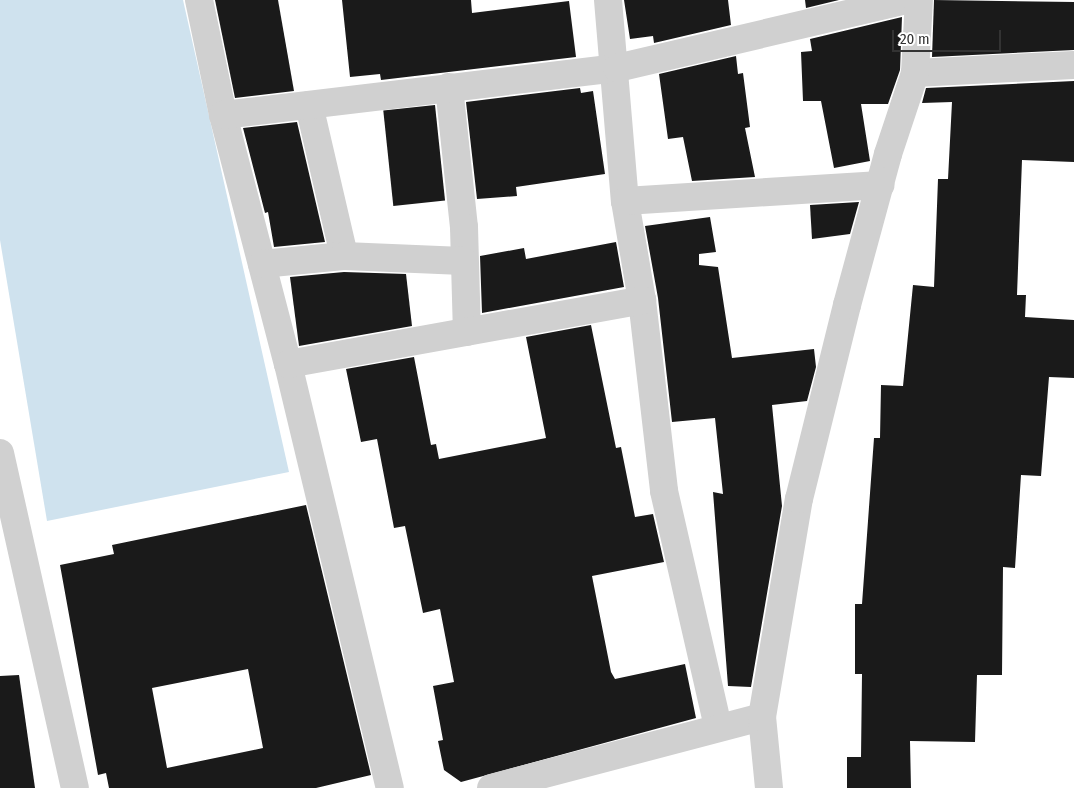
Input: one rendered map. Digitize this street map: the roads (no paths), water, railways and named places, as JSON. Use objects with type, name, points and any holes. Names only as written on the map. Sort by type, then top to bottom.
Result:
[{"type":"street","points":[[200,0],[222,115],[288,364],[390,788]]},
{"type":"street","points":[[608,0],[616,68],[626,201],[642,300],[664,491],[718,727]]},
{"type":"street","points":[[222,115],[616,68],[908,0]]},
{"type":"street","points":[[769,788],[762,717],[799,499],[880,185],[915,73],[920,0]]},
{"type":"street","points":[[915,73],[1074,65]]},
{"type":"street","points":[[449,87],[464,227],[467,332]]},
{"type":"street","points":[[309,105],[344,256]]},
{"type":"street","points":[[626,201],[880,185]]},
{"type":"street","points":[[262,264],[344,256],[464,261]]},
{"type":"street","points":[[288,364],[642,300]]},
{"type":"street","points":[[1,463],[75,788]]},
{"type":"street","points":[[491,788],[566,779],[718,727],[762,717]]},
{"type":"water","points":[[0,0],[183,0],[289,472],[47,521],[0,240]]}]
